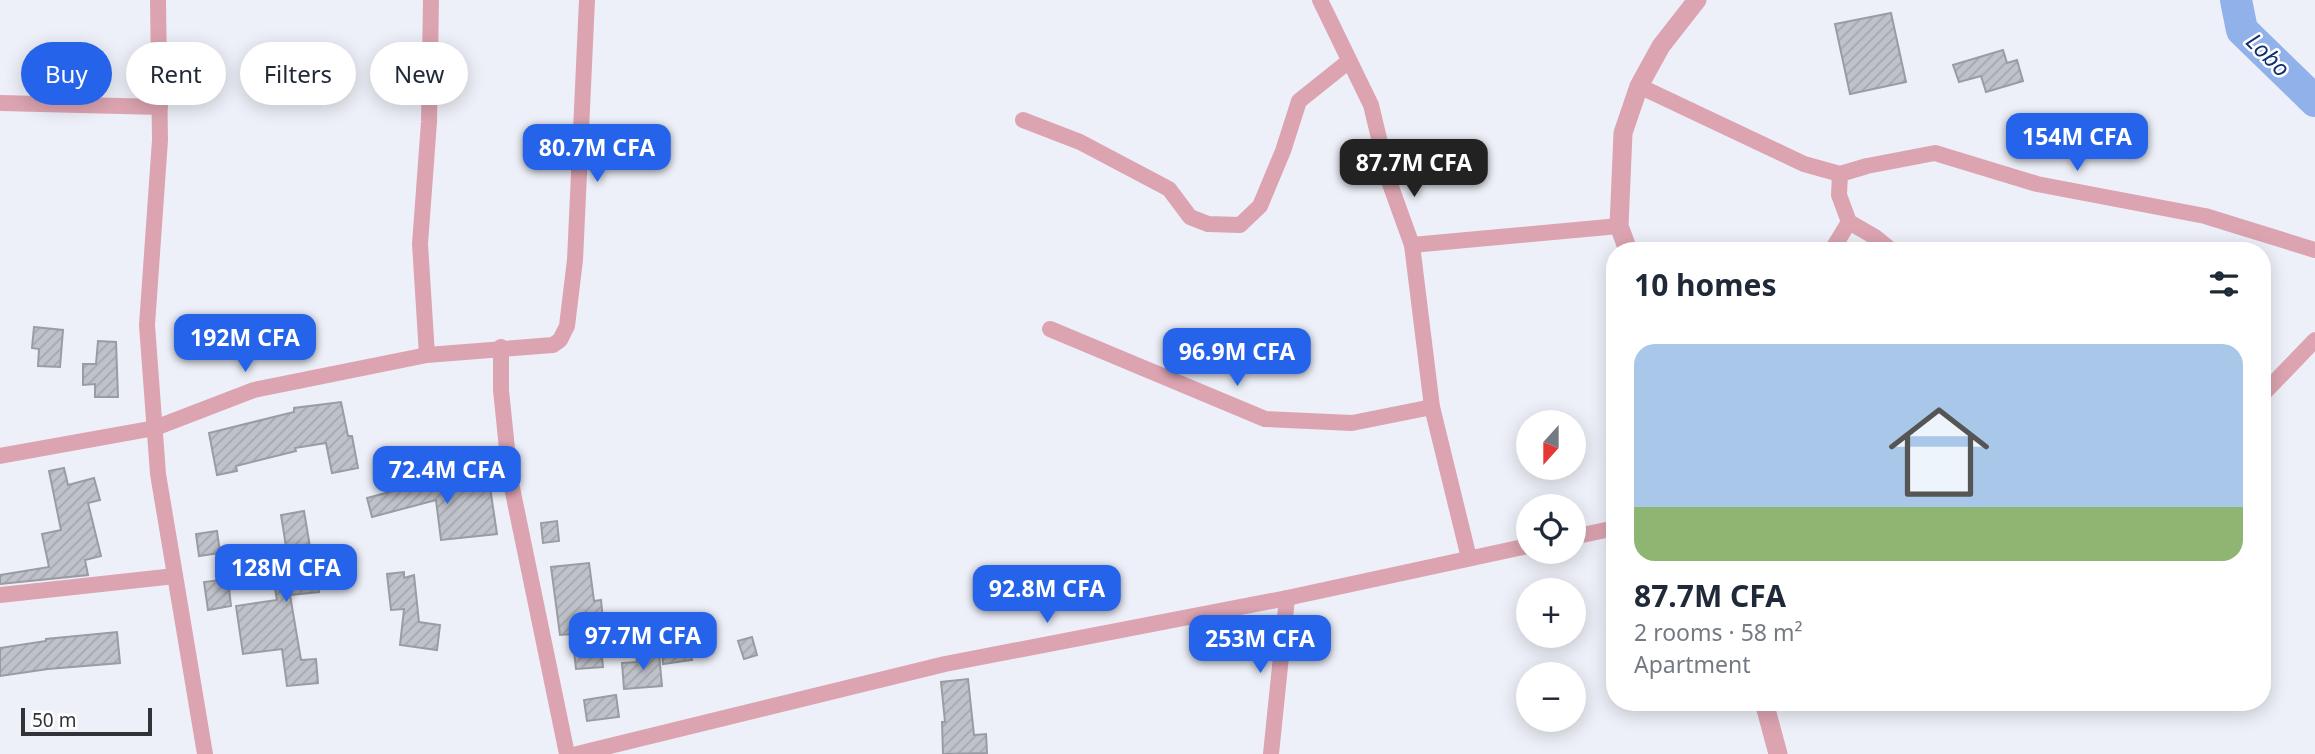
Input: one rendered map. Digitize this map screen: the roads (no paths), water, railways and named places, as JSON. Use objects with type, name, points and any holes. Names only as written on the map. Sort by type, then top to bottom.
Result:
[{"type":"street","points":[[158,0],[160,140],[147,325],[158,474],[205,754]]},
{"type":"street","points":[[427,355],[420,244],[429,122],[431,0]]},
{"type":"street","points":[[0,456],[155,428],[254,390],[427,355],[501,347],[553,345],[560,340],[566,326],[575,260],[587,0]]},
{"type":"street","points":[[1320,0],[1371,105],[1390,184],[1412,245],[1432,407],[1469,558]]},
{"type":"street","points":[[1625,242],[1619,226],[1623,133],[1639,86],[1661,46],[1697,0]]},
{"type":"street","points":[[1023,120],[1080,142],[1169,189],[1190,217],[1208,225],[1240,225],[1260,206],[1283,151],[1299,101],[1349,61]]},
{"type":"street","points":[[1639,86],[1804,164],[1840,174],[1935,153],[2037,184],[2205,216],[2315,250]]},
{"type":"street","points":[[0,103],[160,107]]},
{"type":"street","points":[[1840,174],[1839,195],[1849,222],[1881,242]]},
{"type":"street","points":[[1837,242],[1849,222]]},
{"type":"street","points":[[1412,245],[1619,226]]},
{"type":"street","points":[[1050,329],[1265,419],[1352,423],[1432,407]]},
{"type":"street","points":[[2271,386],[2315,340]]},
{"type":"street","points":[[501,347],[501,390],[510,478],[567,754]]},
{"type":"street","points":[[1586,534],[1606,530]]},
{"type":"street","points":[[577,754],[945,664],[1287,598],[1516,548]]},
{"type":"street","points":[[0,595],[175,576]]},
{"type":"street","points":[[1271,754],[1287,598]]},
{"type":"street","points":[[1766,711],[1778,754]]},
{"type":"waterway","name":"Lobo","points":[[2236,0],[2242,30],[2315,101]]}]
